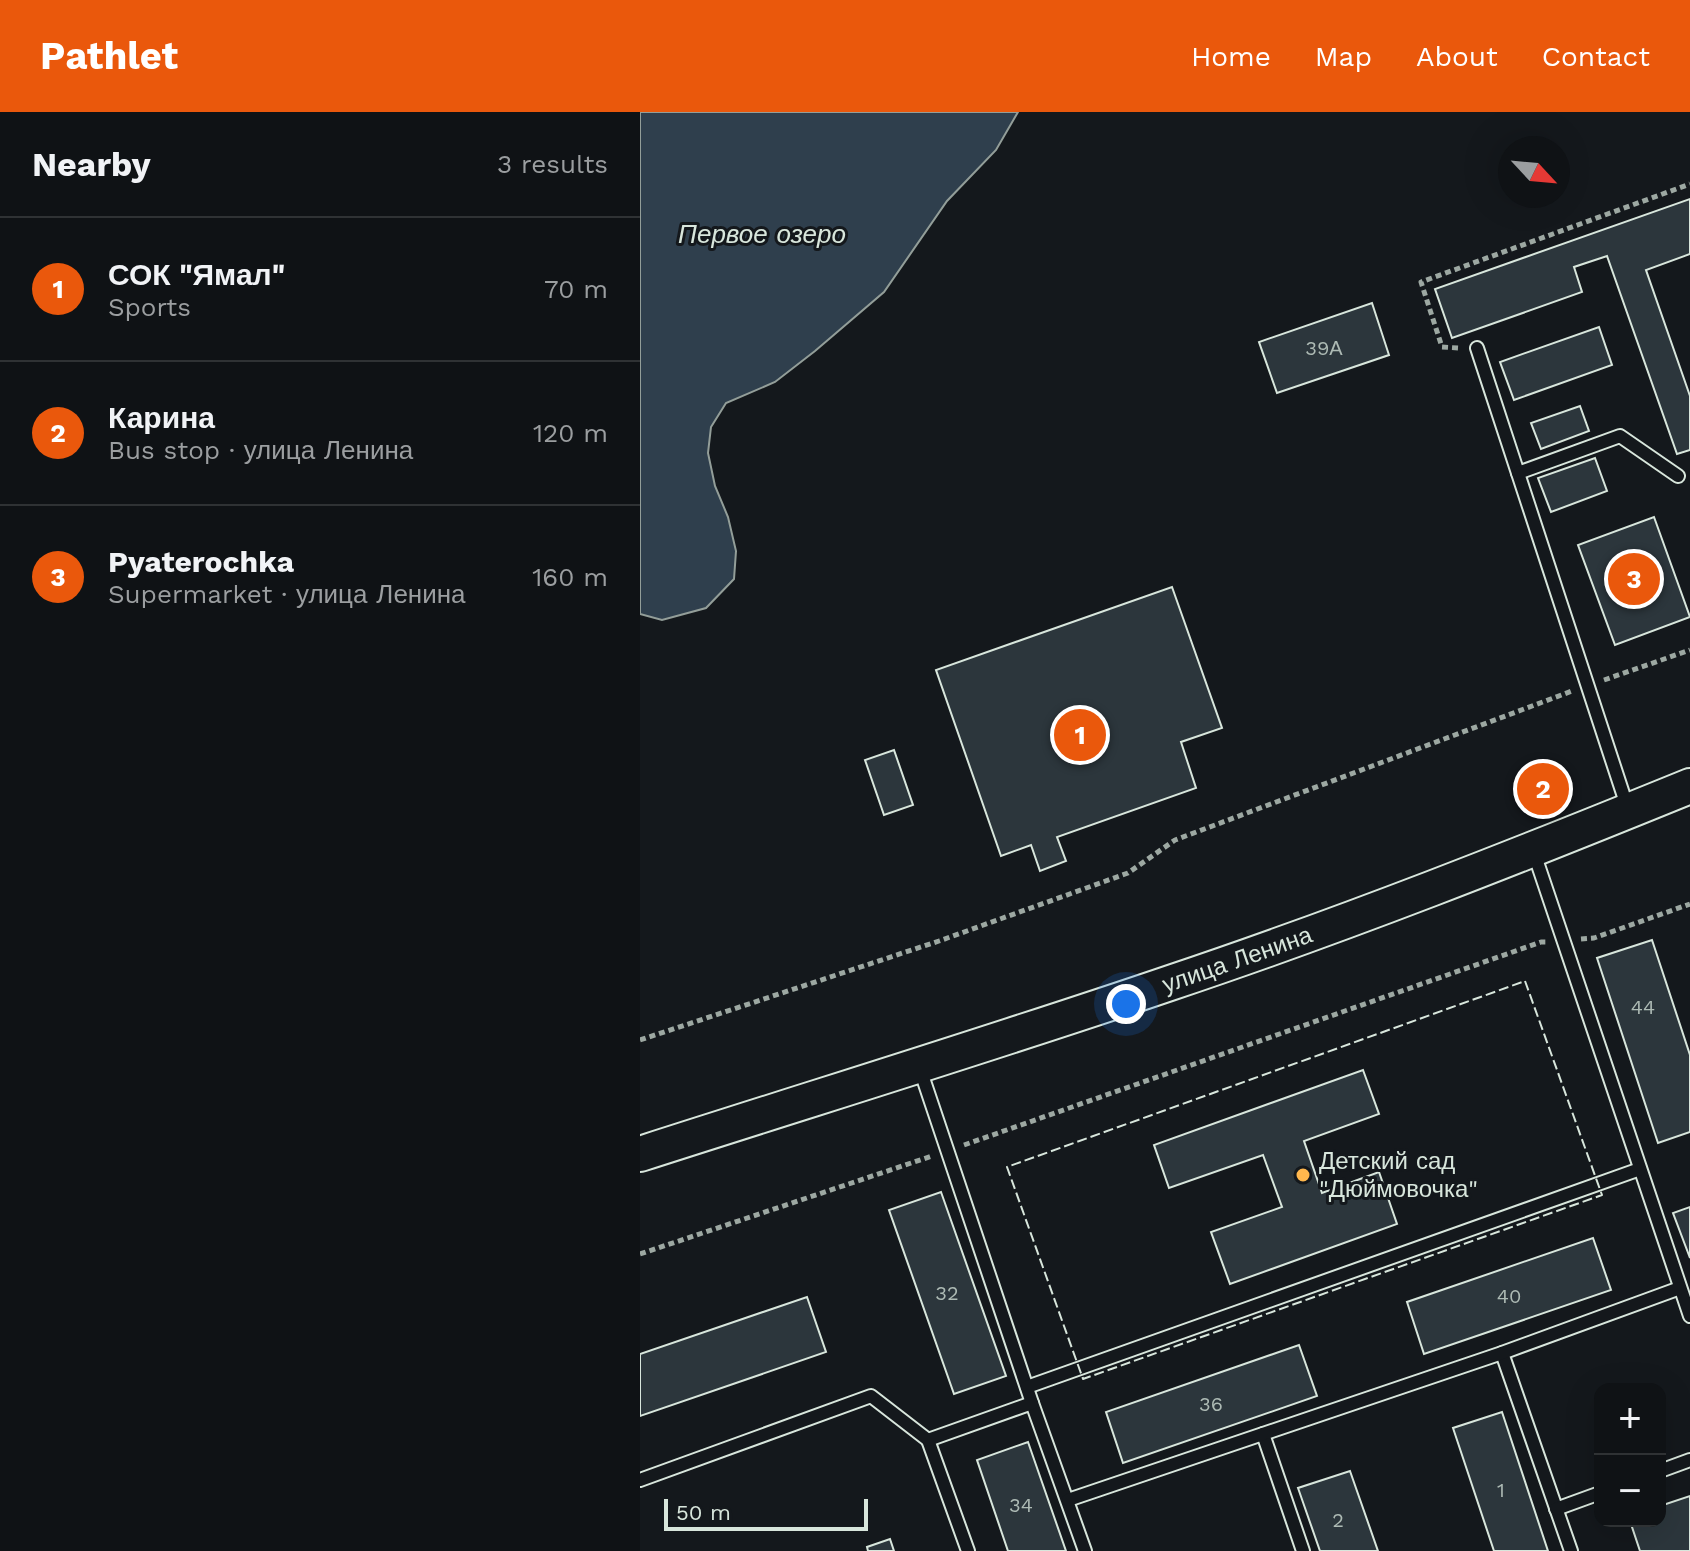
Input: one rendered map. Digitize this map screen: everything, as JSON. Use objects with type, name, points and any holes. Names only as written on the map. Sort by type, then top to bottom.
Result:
[{"type":"main road","name":"улица Ленина","points":[[640,1154],[1172,983],[1371,912],[1690,786]]},
{"type":"lane","points":[[1477,348],[1629,811]]},
{"type":"lane","points":[[1518,473],[1620,436],[1678,476]]},
{"type":"lane","points":[[1533,850],[1690,1316]]},
{"type":"lane","points":[[919,1066],[1085,1551]]},
{"type":"lane","points":[[1027,1387],[1640,1169]]},
{"type":"lane","points":[[1068,1500],[1502,1353],[1680,1288]]},
{"type":"lane","points":[[1502,1353],[1571,1551]]},
{"type":"lane","points":[[640,1480],[871,1396],[928,1440],[968,1551]]},
{"type":"lane","points":[[928,1440],[1032,1403]]},
{"type":"lane","points":[[1263,1434],[1303,1551]]},
{"type":"lane","points":[[1666,1469],[1690,1460]]},
{"type":"lane","points":[[1556,1509],[1594,1495]]},
{"type":"path","points":[[1477,348],[1442,347],[1421,282],[1690,184]]},
{"type":"path","points":[[640,1040],[939,941],[1128,873],[1175,840],[1690,650]]},
{"type":"path","points":[[640,1254],[946,1151],[1541,942],[1594,938],[1690,904]]},
{"type":"water","name":"Первое озеро","points":[[640,112],[1018,112],[996,150],[947,201],[884,292],[775,382],[726,403],[711,427],[708,453],[736,551],[734,579],[706,608],[662,620],[640,614]]},
{"type":"building","points":[[1690,199],[1690,254],[1646,270],[1690,396],[1690,450],[1677,454],[1607,256],[1574,267],[1582,292],[1452,338],[1435,289]]},
{"type":"building","points":[[1372,303],[1389,355],[1277,393],[1259,342]]},
{"type":"building","points":[[1599,327],[1612,365],[1514,400],[1500,362]]},
{"type":"building","points":[[1580,406],[1589,431],[1541,449],[1531,423]]},
{"type":"building","points":[[1595,458],[1607,491],[1551,512],[1538,478]]},
{"type":"building","points":[[1654,517],[1690,617],[1615,645],[1578,545]]},
{"type":"building","points":[[1172,587],[1222,728],[1181,742],[1196,788],[1057,837],[1066,861],[1040,871],[1031,845],[1001,856],[936,670]]},
{"type":"building","points":[[894,750],[913,805],[884,815],[865,760]]},
{"type":"building","points":[[1652,940],[1690,1055],[1690,1132],[1658,1143],[1597,958]]},
{"type":"building","points":[[1363,1070],[1379,1114],[1304,1141],[1322,1193],[1379,1172],[1397,1224],[1230,1284],[1211,1232],[1282,1207],[1263,1155],[1169,1188],[1154,1145]]},
{"type":"building","points":[[941,1192],[1006,1376],[954,1394],[889,1210]]},
{"type":"building","points":[[1690,1207],[1690,1258],[1673,1213]]},
{"type":"building","points":[[1593,1238],[1611,1290],[1424,1354],[1407,1302]]},
{"type":"building","points":[[807,1297],[826,1352],[640,1416],[640,1354]]},
{"type":"building","points":[[1299,1345],[1317,1396],[1123,1463],[1106,1412]]},
{"type":"building","points":[[1502,1412],[1548,1551],[1494,1551],[1453,1428]]},
{"type":"building","points":[[1028,1442],[1066,1551],[1008,1551],[977,1460]]},
{"type":"building","points":[[1350,1471],[1378,1551],[1320,1551],[1298,1488]]},
{"type":"building","points":[[1690,1496],[1690,1551],[1640,1551],[1632,1527],[1666,1527],[1666,1504]]},
{"type":"building","points":[[890,1539],[894,1551],[868,1551],[867,1547]]},
{"type":"fence","points":[[1525,981],[1602,1195],[1083,1379],[1007,1167],[1525,981]]},
{"type":"place","name":"Pyaterochka","points":[[1634,579]]},
{"type":"place","name":"СОК \"Ямал\"","points":[[1080,735]]},
{"type":"place","name":"Карина","points":[[1543,789]]},
{"type":"place","name":"Детский сад \"Дюймовочка\"","points":[[1303,1175]]}]
